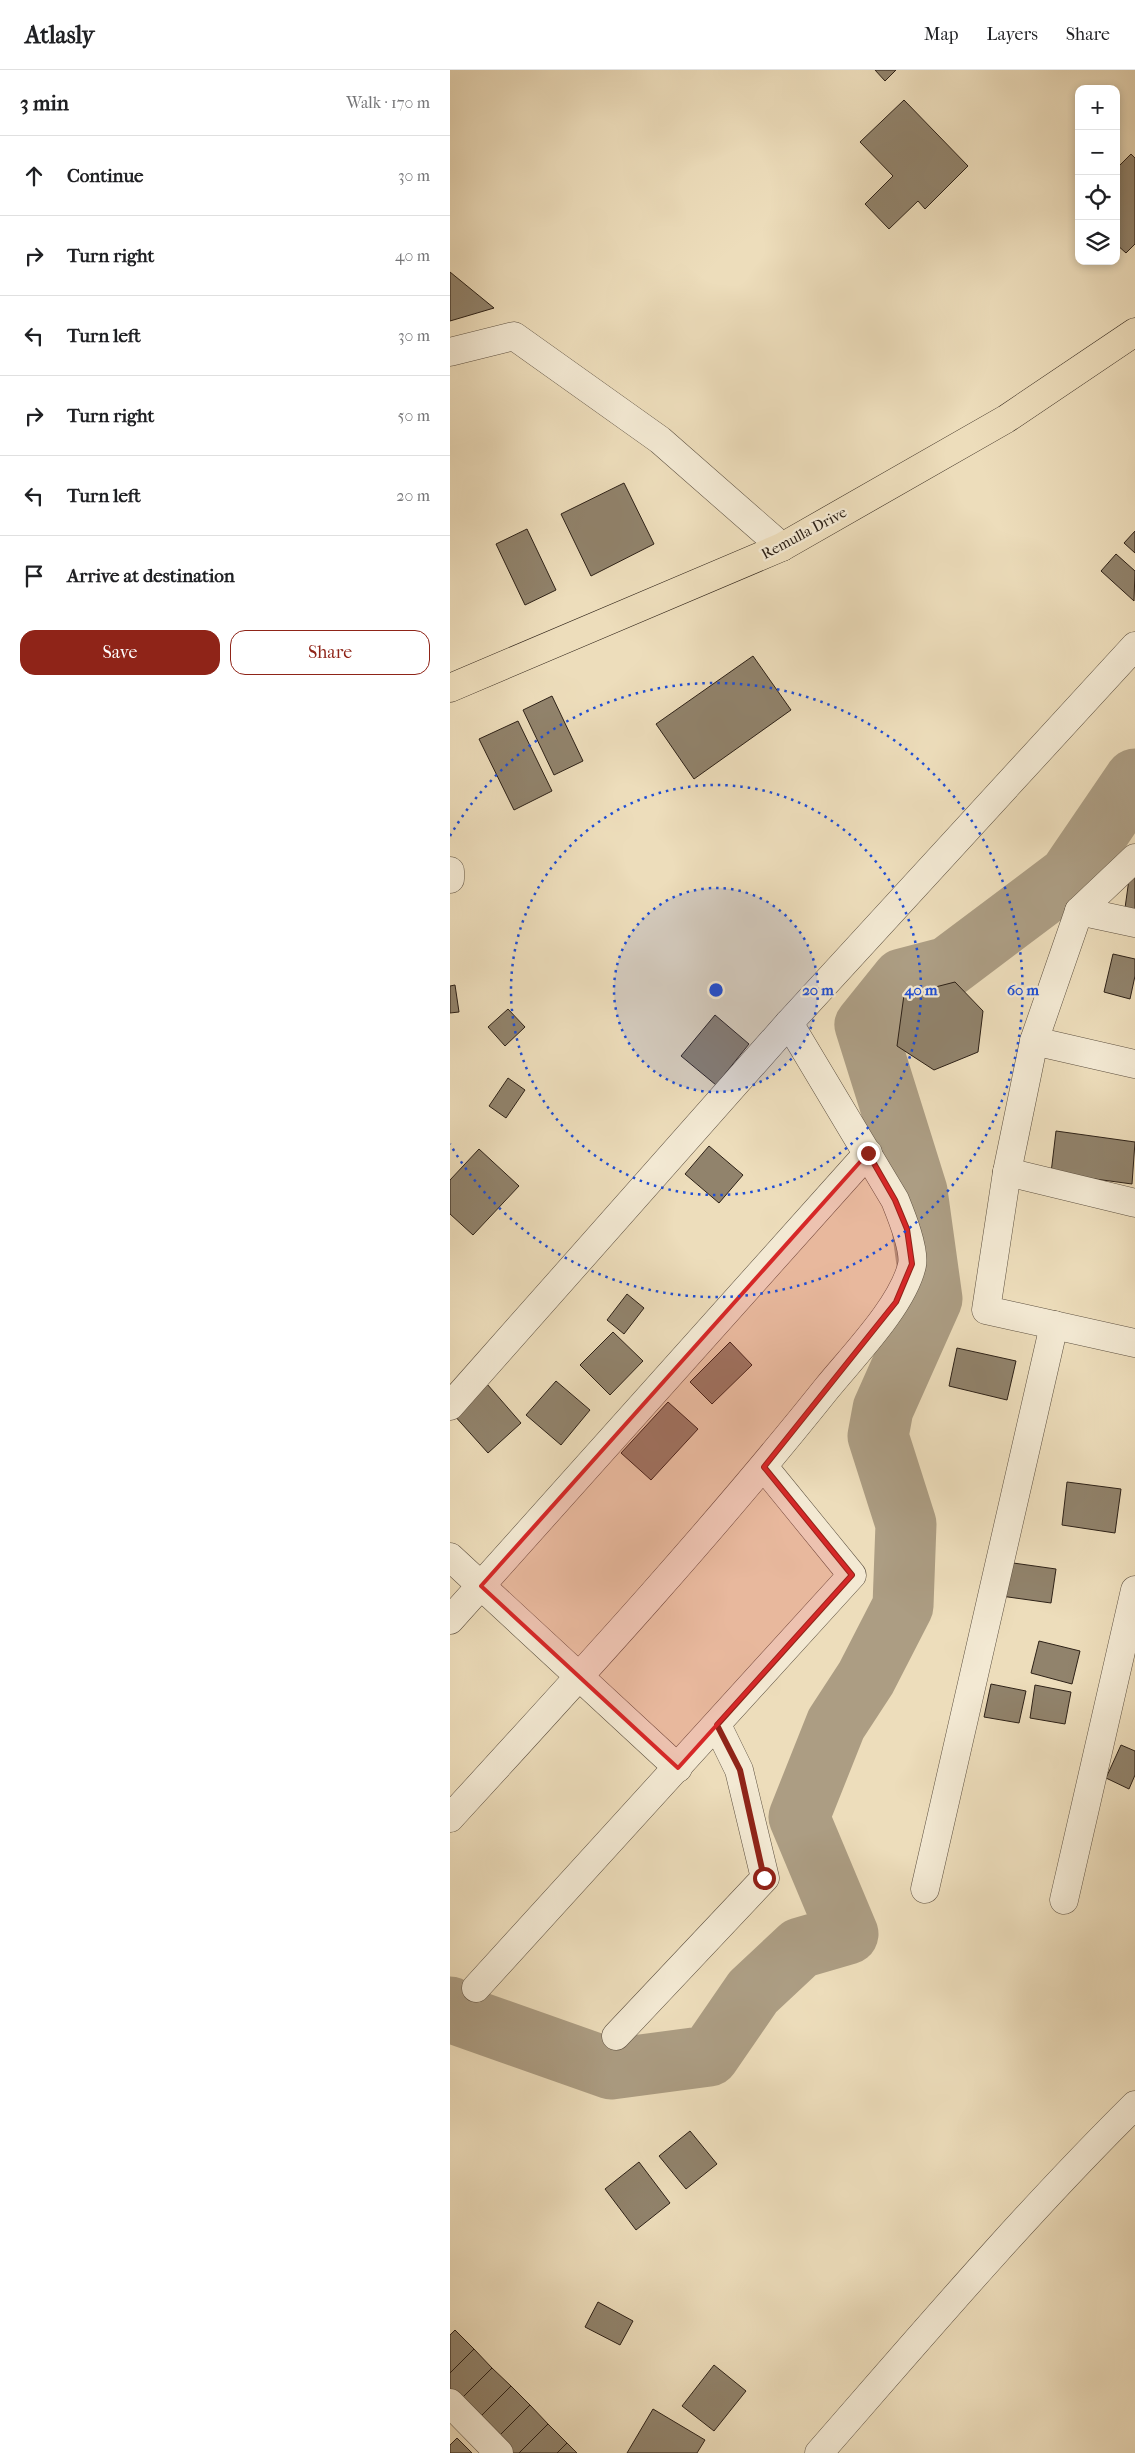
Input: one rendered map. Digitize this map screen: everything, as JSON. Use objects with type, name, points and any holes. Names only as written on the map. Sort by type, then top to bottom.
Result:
[{"type":"main road","name":"Remulla Drive","points":[[450,688],[782,547],[1006,419],[1135,332]]},
{"type":"street","points":[[450,352],[514,336],[660,440],[782,547]]},
{"type":"street","points":[[450,1406],[789,1023],[1135,646]]},
{"type":"street","points":[[1135,858],[1079,910],[1034,1041],[1007,1172],[986,1310],[1135,1344]]},
{"type":"street","points":[[450,871],[450,879]]},
{"type":"street","points":[[1079,910],[1135,924]]},
{"type":"street","points":[[450,1818],[579,1677],[764,1467],[896,1302],[912,1264],[907,1229],[895,1200],[789,1023]]},
{"type":"street","points":[[1034,1041],[1135,1064]]},
{"type":"street","points":[[450,1620],[868,1153]]},
{"type":"street","points":[[1007,1172],[1135,1203]]},
{"type":"street","points":[[925,1889],[1054,1325]]},
{"type":"street","points":[[476,1988],[852,1575],[764,1467]]},
{"type":"street","points":[[450,1557],[678,1768]]},
{"type":"street","points":[[1064,1900],[1135,1590]]},
{"type":"street","points":[[616,2036],[764,1878],[740,1770],[717,1725]]},
{"type":"street","points":[[819,2453],[1098,2141],[1135,2105]]},
{"type":"street","points":[[450,2403],[500,2453]]},
{"type":"highlighted area","points":[[868,1153],[895,1200],[907,1229],[912,1264],[896,1302],[764,1467],[852,1575],[678,1768],[481,1586]]},
{"type":"building","points":[[875,70],[896,70],[885,81]]},
{"type":"building","points":[[904,100],[968,166],[925,209],[918,201],[889,229],[865,204],[893,176],[860,142]]},
{"type":"building","points":[[1131,154],[1135,158],[1135,244],[1126,253],[1120,248],[1120,165]]},
{"type":"building","points":[[450,272],[494,308],[450,321]]},
{"type":"building","points":[[624,483],[654,544],[591,576],[561,514]]},
{"type":"building","points":[[527,529],[556,590],[525,605],[496,544]]},
{"type":"building","points":[[1135,531],[1135,553],[1124,543]]},
{"type":"building","points":[[1116,554],[1135,571],[1134,601],[1101,571]]},
{"type":"building","points":[[753,656],[791,710],[694,779],[656,724]]},
{"type":"building","points":[[552,696],[583,761],[554,775],[523,710]]},
{"type":"building","points":[[518,721],[552,791],[514,810],[479,739]]},
{"type":"building","points":[[1130,872],[1135,873],[1135,910],[1125,908]]},
{"type":"building","points":[[1113,954],[1135,959],[1135,976],[1130,999],[1104,992]]},
{"type":"building","points":[[955,982],[983,1011],[978,1052],[934,1070],[897,1046],[904,995]]},
{"type":"building","points":[[455,985],[459,1012],[450,1013],[450,986]]},
{"type":"building","points":[[508,1009],[525,1027],[505,1046],[488,1027]]},
{"type":"building","points":[[715,1015],[749,1044],[716,1085],[681,1056]]},
{"type":"building","points":[[508,1078],[525,1090],[506,1118],[489,1106]]},
{"type":"building","points":[[1056,1131],[1135,1142],[1132,1184],[1051,1173]]},
{"type":"building","points":[[709,1146],[743,1175],[719,1203],[685,1174]]},
{"type":"building","points":[[479,1149],[519,1186],[473,1235],[450,1214],[450,1180]]},
{"type":"building","points":[[627,1294],[644,1308],[624,1334],[607,1320]]},
{"type":"building","points":[[613,1332],[643,1361],[610,1395],[580,1365]]},
{"type":"building","points":[[730,1342],[752,1365],[712,1404],[690,1382]]},
{"type":"building","points":[[957,1348],[1016,1361],[1007,1400],[949,1386]]},
{"type":"building","points":[[556,1381],[590,1410],[561,1445],[526,1415]]},
{"type":"building","points":[[487,1384],[521,1423],[488,1453],[453,1414]]},
{"type":"building","points":[[668,1402],[698,1429],[651,1480],[621,1453]]},
{"type":"building","points":[[1067,1482],[1121,1489],[1115,1533],[1062,1525]]},
{"type":"building","points":[[1006,1562],[1056,1569],[1051,1603],[1001,1596]]},
{"type":"building","points":[[1039,1641],[1080,1651],[1072,1684],[1031,1673]]},
{"type":"building","points":[[991,1684],[1026,1691],[1019,1723],[984,1717]]},
{"type":"building","points":[[1035,1685],[1071,1692],[1065,1724],[1030,1718]]},
{"type":"building","points":[[1121,1745],[1135,1751],[1135,1775],[1129,1789],[1106,1778]]},
{"type":"building","points":[[690,2131],[717,2164],[686,2189],[659,2156]]},
{"type":"building","points":[[639,2162],[670,2203],[636,2230],[605,2189]]},
{"type":"building","points":[[598,2302],[633,2321],[620,2345],[585,2327]]},
{"type":"building","points":[[455,2330],[474,2349],[450,2373],[450,2335]]},
{"type":"building","points":[[474,2349],[492,2368],[458,2402],[450,2394],[450,2373]]},
{"type":"building","points":[[714,2365],[746,2391],[714,2431],[682,2406]]},
{"type":"building","points":[[492,2368],[511,2386],[476,2421],[458,2402]]},
{"type":"building","points":[[511,2386],[530,2405],[495,2440],[476,2421]]},
{"type":"building","points":[[530,2405],[548,2424],[519,2453],[509,2453],[495,2440]]},
{"type":"building","points":[[653,2409],[705,2440],[697,2453],[627,2453]]},
{"type":"building","points":[[548,2424],[567,2443],[557,2453],[519,2453]]},
{"type":"building","points":[[457,2438],[472,2453],[450,2453],[450,2445]]},
{"type":"building","points":[[567,2443],[577,2453],[557,2453]]},
{"type":"waterway","points":[[450,2007],[458,2015],[611,2069],[709,2056],[753,1992],[800,1948],[848,1934],[799,1817],[836,1724],[866,1678],[903,1606],[906,1524],[878,1436],[883,1409],[932,1299],[917,1191],[865,1025],[902,979],[948,967],[1069,876],[1135,779]]},
{"type":"route","points":[[764,1878],[740,1770],[717,1725],[852,1575],[764,1467],[896,1302],[912,1264],[907,1229],[895,1200],[868,1153]]}]
